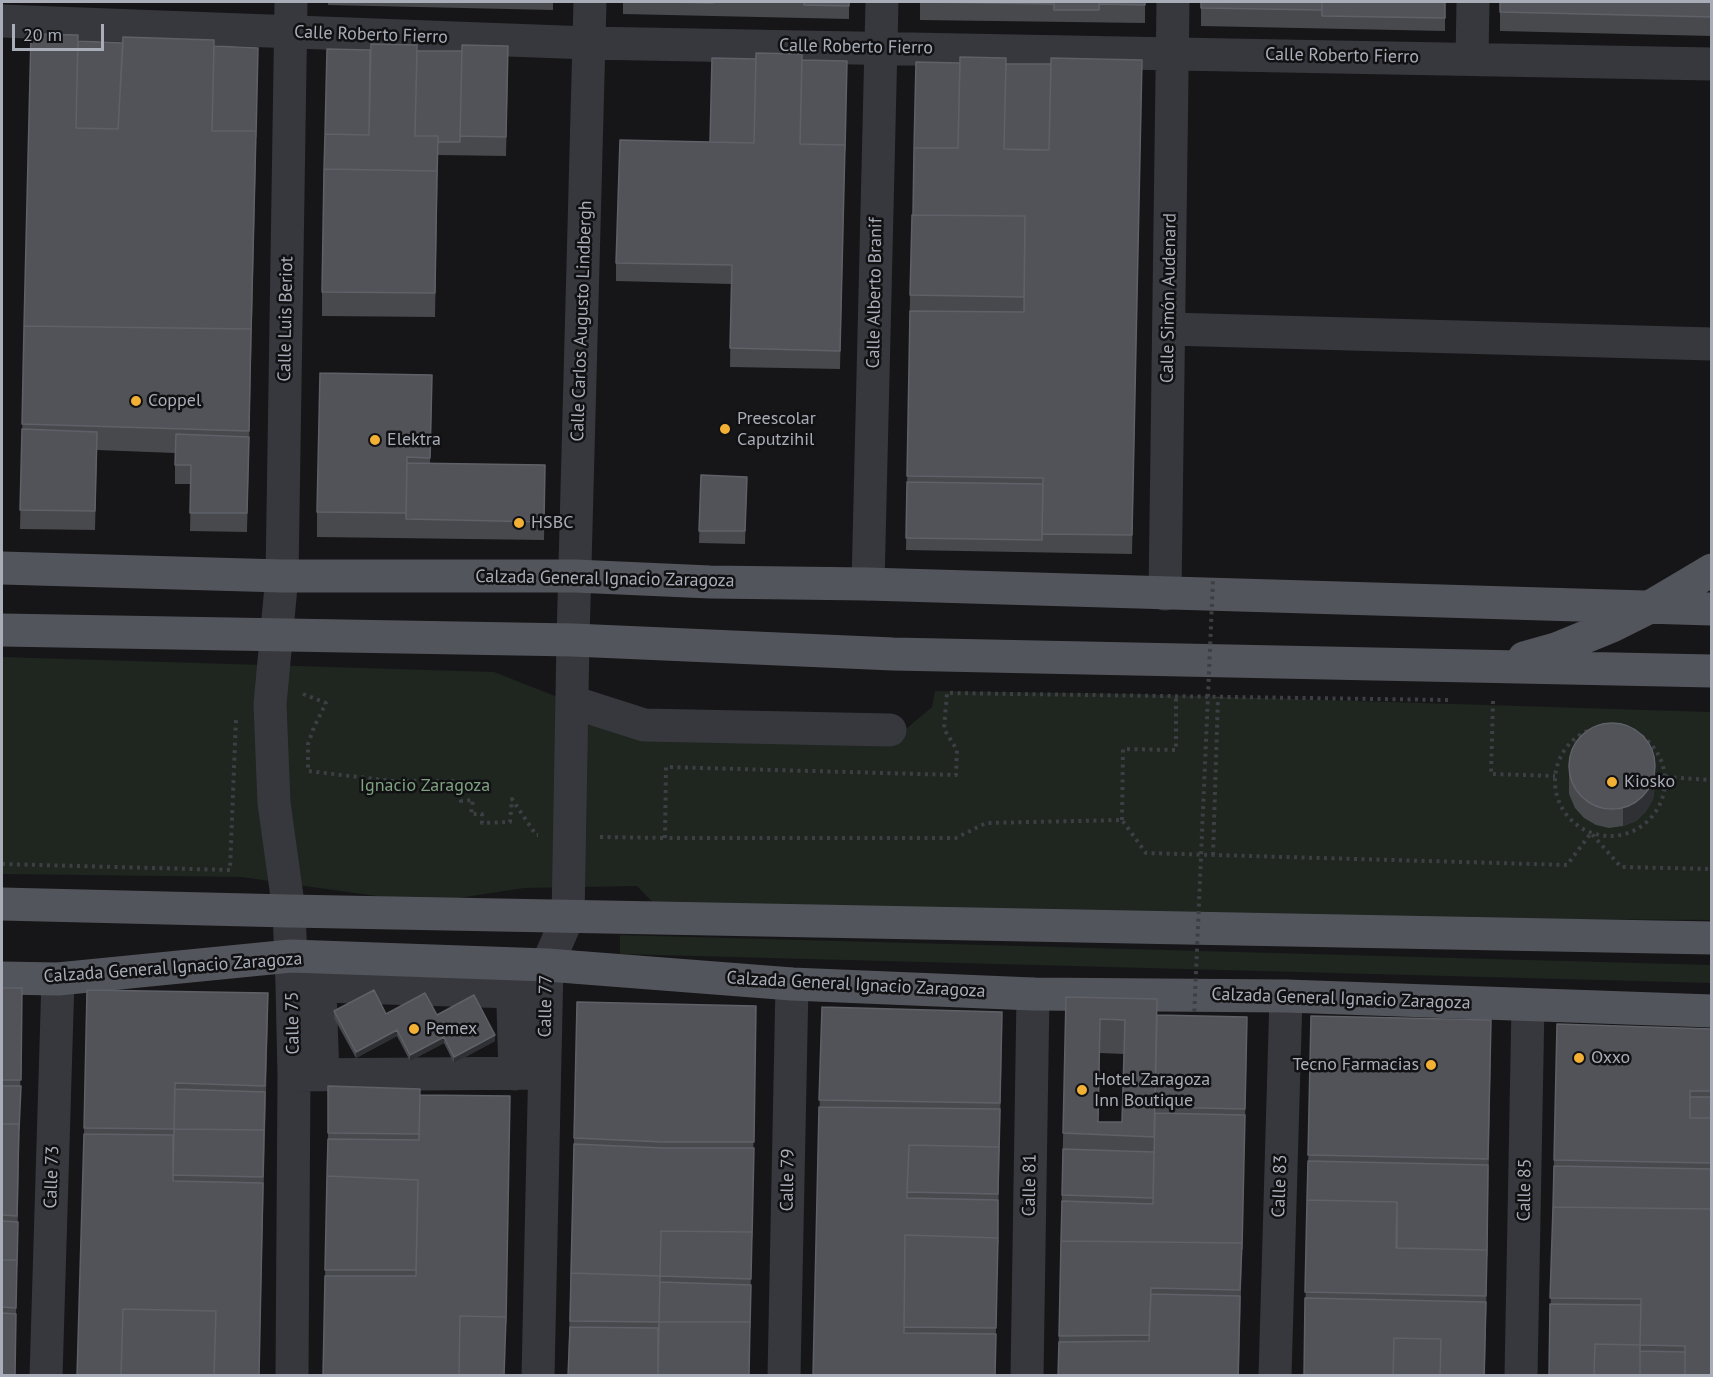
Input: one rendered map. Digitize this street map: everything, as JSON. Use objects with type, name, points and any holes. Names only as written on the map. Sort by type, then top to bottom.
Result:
[{"type":"main road","name":"Calzada General Ignacio Zaragoza","points":[[2,568],[282,576],[574,576],[711,582],[868,584],[1712,609]]},
{"type":"main road","points":[[1494,666],[1556,649],[1612,626],[1648,608],[1712,570]]},
{"type":"main road","points":[[2,630],[573,640],[893,654],[1712,670]]},
{"type":"main road","points":[[2,904],[1712,938]]},
{"type":"main road","name":"Calzada General Ignacio Zaragoza","points":[[2,978],[58,979],[306,971],[512,979],[792,984],[1033,994],[1286,996],[1712,1011]]},
{"type":"street","name":"Calle Carlos Augusto Lindbergh","points":[[573,640],[590,2]]},
{"type":"street","name":"Calle Alberto Branif","points":[[868,584],[882,2]]},
{"type":"street","name":"Calle Simón Audenard","points":[[1165,594],[1173,2]]},
{"type":"street","points":[[1472,58],[1473,2]]},
{"type":"street","name":"Calle Roberto Fierro","points":[[2,21],[290,17],[589,43],[1712,64]]},
{"type":"street","name":"Calle Luis Beriot","points":[[276,636],[282,576],[290,17]]},
{"type":"street","points":[[1169,330],[1712,345]]},
{"type":"street","name":"Calle 75","points":[[276,636],[270,704],[274,803],[289,911],[306,971],[309,1075],[292,1376]]},
{"type":"street","name":"Calle 77","points":[[538,1376],[529,1073],[546,979],[568,916],[573,640]]},
{"type":"street","points":[[572,702],[645,725],[890,730]]},
{"type":"street","name":"Calle 73","points":[[46,1376],[58,979]]},
{"type":"street","points":[[309,1075],[529,1073],[512,979]]},
{"type":"street","name":"Calle 79","points":[[784,1376],[792,984]]},
{"type":"street","name":"Calle 81","points":[[1027,1376],[1033,994]]},
{"type":"street","name":"Calle 83","points":[[1275,1376],[1286,996]]},
{"type":"street","name":"Calle 85","points":[[1521,1376],[1528,1005]]},
{"type":"path","points":[[1194,1030],[1213,579]]},
{"type":"path","points":[[272,681],[326,703],[308,744],[308,771],[392,781],[462,781],[460,801],[473,800],[471,813],[482,813],[482,823],[510,822],[512,799],[536,836],[956,838],[986,823],[1122,820]]},
{"type":"path","points":[[665,838],[666,767],[956,775],[957,750],[944,729],[947,693],[1457,700]]},
{"type":"path","points":[[1176,696],[1176,750],[1123,749],[1122,820],[1146,853],[1568,865],[1591,833]]},
{"type":"path","points":[[1213,855],[1218,697]]},
{"type":"path","points":[[1504,701],[1493,701],[1491,774],[1555,776]]},
{"type":"path","points":[[2,864],[230,870],[237,713]]},
{"type":"path","points":[[1591,833],[1618,835],[1644,825],[1656,811],[1664,795],[1666,777],[1662,759],[1651,743],[1637,732],[1620,726],[1602,726],[1584,732],[1570,743],[1560,758],[1555,776],[1556,794],[1563,810],[1575,824],[1591,833],[1622,867],[1712,869]]},
{"type":"path","points":[[1666,777],[1712,780]]},
{"type":"green space","name":"Ignacio Zaragoza","points":[[2,657],[494,672],[578,705],[900,734],[932,707],[935,691],[1132,694],[1711,712],[1711,920],[663,913],[637,886],[524,888],[426,903],[241,877],[2,874]]},
{"type":"green space","points":[[620,935],[1711,965],[1712,983],[620,954]]},
{"type":"building","points":[[804,2],[849,2],[849,6],[804,5]]},
{"type":"building","points":[[920,2],[1054,2],[1054,4]]},
{"type":"building","points":[[1054,2],[1099,2],[1099,10],[1054,10]]},
{"type":"building","points":[[1099,2],[1145,2],[1145,5],[1099,4]]},
{"type":"building","points":[[1201,2],[1322,2],[1322,10],[1201,8]]},
{"type":"building","points":[[1322,2],[1445,2],[1445,18],[1322,16]]},
{"type":"building","points":[[1500,2],[1712,2],[1712,17],[1500,12]]},
{"type":"building","points":[[31,34],[78,35],[76,128],[118,129],[123,37],[214,40],[212,131],[256,131],[251,334],[251,329],[24,326]]},
{"type":"building","points":[[78,41],[123,43],[118,129],[76,128]]},
{"type":"building","points":[[371,44],[417,45],[415,136],[438,136],[437,177],[437,171],[324,169],[325,134],[369,135]]},
{"type":"building","points":[[462,45],[508,46],[506,137],[460,136]]},
{"type":"building","points":[[214,46],[258,48],[256,137],[256,131],[212,131]]},
{"type":"building","points":[[327,49],[370,50],[369,135],[325,134]]},
{"type":"building","points":[[417,51],[462,51],[460,142],[438,142],[438,136],[415,136]]},
{"type":"building","points":[[756,53],[802,54],[800,144],[845,145],[840,351],[730,348],[732,265],[616,263],[620,140],[754,143]]},
{"type":"building","points":[[960,57],[1006,58],[1004,149],[1031,150],[1049,150],[1051,58],[1142,60],[1132,535],[1042,534],[1043,478],[907,476],[910,311],[1024,312],[1025,216],[913,215],[914,148],[958,148]]},
{"type":"building","points":[[712,58],[756,59],[754,143],[710,142]]},
{"type":"building","points":[[802,60],[847,61],[845,151],[845,145],[800,144]]},
{"type":"building","points":[[916,62],[960,63],[958,148],[914,148]]},
{"type":"building","points":[[1006,64],[1051,64],[1049,150],[1004,149]]},
{"type":"building","points":[[324,169],[437,171],[435,293],[322,292]]},
{"type":"building","points":[[912,215],[1025,216],[1024,297],[910,295]]},
{"type":"building","name":"Coppel","points":[[24,326],[251,329],[249,431],[22,424]]},
{"type":"building","name":"Elektra","points":[[320,373],[432,375],[430,458],[407,457],[406,513],[317,512]]},
{"type":"building","points":[[22,429],[97,432],[95,511],[20,510]]},
{"type":"building","points":[[176,434],[249,437],[247,513],[190,513],[191,465],[175,465]]},
{"type":"building","points":[[407,463],[545,465],[544,522],[406,519]]},
{"type":"building","points":[[701,475],[747,477],[745,531],[699,531]]},
{"type":"building","points":[[907,482],[1043,484],[1042,540],[906,538]]},
{"type":"building","name":"Kiosko","points":[[1612,723],[1629,726],[1643,735],[1652,749],[1655,766],[1652,783],[1643,797],[1629,806],[1612,809],[1595,806],[1581,797],[1572,783],[1569,766],[1572,749],[1581,735],[1595,726]]},
{"type":"building","points":[[2,988],[22,988],[21,1080],[2,1080]]},
{"type":"building","points":[[87,990],[268,993],[265,1086],[175,1083],[174,1129],[84,1128]]},
{"type":"building","name":"Pemex","points":[[374,990],[386,1014],[425,993],[437,1015],[474,995],[495,1035],[454,1057],[444,1037],[410,1055],[397,1030],[356,1052],[334,1011]]},
{"type":"building","name":"Hotel Zaragoza Inn Boutique","points":[[1066,997],[1157,999],[1154,1137],[1063,1133]],"holes":[[[1100,1019],[1125,1020],[1122,1122],[1098,1122]]]},
{"type":"building","points":[[577,1002],[756,1006],[754,1142],[663,1142],[574,1138]]},
{"type":"building","points":[[822,1007],[1002,1012],[1000,1103],[819,1100]]},
{"type":"building","points":[[1157,1015],[1247,1017],[1245,1109],[1155,1107]]},
{"type":"building","points":[[1311,1016],[1491,1020],[1488,1159],[1308,1155]]},
{"type":"building","points":[[1557,1024],[1712,1029],[1712,1091],[1690,1091],[1690,1118],[1712,1118],[1712,1163],[1554,1160]]},
{"type":"building","points":[[2,1086],[21,1086],[19,1130],[19,1124],[2,1124]]},
{"type":"building","points":[[328,1086],[420,1089],[419,1134],[328,1133]]},
{"type":"building","points":[[175,1089],[265,1092],[264,1136],[264,1130],[174,1129]]},
{"type":"building","points":[[420,1095],[510,1096],[506,1323],[506,1317],[460,1316],[459,1376],[323,1376],[325,1276],[416,1276],[418,1186],[418,1180],[327,1176],[328,1139],[419,1140]]},
{"type":"building","points":[[1690,1097],[1712,1097],[1712,1118],[1690,1118]]},
{"type":"building","points":[[819,1107],[1000,1109],[999,1153],[999,1147],[909,1145],[907,1192],[907,1198],[998,1200],[998,1238],[905,1235],[904,1333],[996,1334],[995,1376],[813,1376]]},
{"type":"building","points":[[1155,1113],[1245,1115],[1242,1249],[1242,1243],[1061,1241],[1062,1201],[1153,1204]]},
{"type":"building","points":[[2,1124],[19,1124],[17,1216],[2,1215]]},
{"type":"building","points":[[174,1129],[264,1130],[263,1177],[173,1175]]},
{"type":"building","points":[[84,1134],[173,1135],[173,1181],[263,1183],[259,1376],[214,1376],[216,1311],[123,1309],[121,1376],[77,1376]]},
{"type":"building","points":[[574,1144],[663,1148],[754,1148],[752,1238],[752,1232],[661,1231],[660,1276],[571,1273]]},
{"type":"building","points":[[909,1145],[999,1147],[998,1194],[907,1192]]},
{"type":"building","points":[[1063,1149],[1154,1152],[1153,1198],[1062,1195]]},
{"type":"building","points":[[1308,1161],[1488,1165],[1487,1256],[1487,1250],[1397,1248],[1397,1202],[1307,1200]]},
{"type":"building","points":[[1554,1166],[1712,1169],[1712,1209],[1553,1207]]},
{"type":"building","points":[[327,1176],[418,1180],[416,1270],[325,1270]]},
{"type":"building","points":[[1307,1200],[1397,1202],[1396,1248],[1487,1250],[1486,1296],[1305,1292]]},
{"type":"building","points":[[1553,1207],[1712,1209],[1712,1376],[1685,1376],[1685,1346],[1640,1345],[1641,1299],[1550,1298]]},
{"type":"building","points":[[2,1221],[18,1222],[17,1266],[17,1260],[2,1260]]},
{"type":"building","points":[[661,1231],[752,1232],[751,1279],[660,1276]]},
{"type":"building","points":[[905,1235],[998,1238],[996,1328],[904,1327]]},
{"type":"building","points":[[1061,1241],[1242,1243],[1240,1290],[1151,1288],[1149,1335],[1059,1336]]},
{"type":"building","points":[[2,1260],[17,1260],[16,1308],[2,1307]]},
{"type":"building","points":[[571,1273],[660,1276],[659,1322],[570,1321]]},
{"type":"building","points":[[660,1282],[751,1285],[750,1328],[750,1322],[659,1322]]},
{"type":"building","points":[[1151,1294],[1240,1296],[1238,1376],[1058,1376],[1059,1342],[1149,1341]]},
{"type":"building","points":[[1305,1298],[1486,1302],[1484,1376],[1440,1376],[1441,1339],[1394,1338],[1393,1376],[1304,1376]]},
{"type":"building","points":[[1550,1304],[1641,1305],[1640,1345],[1595,1344],[1594,1376],[1549,1376]]},
{"type":"building","points":[[123,1309],[216,1311],[214,1376],[121,1376]]},
{"type":"building","points":[[2,1313],[16,1314],[15,1376],[2,1376]]},
{"type":"building","points":[[460,1316],[506,1317],[504,1376],[459,1376]]},
{"type":"building","points":[[659,1322],[750,1322],[749,1376],[658,1376]]},
{"type":"building","points":[[570,1327],[658,1328],[658,1376],[568,1376]]},
{"type":"building","points":[[1394,1338],[1441,1339],[1440,1376],[1393,1376]]},
{"type":"building","points":[[1595,1344],[1640,1345],[1640,1376],[1594,1376]]},
{"type":"building","points":[[1640,1351],[1685,1352],[1685,1376],[1640,1376]]},
{"type":"place","name":"Coppel","points":[[136,401]]},
{"type":"place","name":"Preescolar Caputzihil","points":[[725,429]]},
{"type":"place","name":"Elektra","points":[[375,440]]},
{"type":"place","name":"HSBC","points":[[519,523]]},
{"type":"place","name":"Kiosko","points":[[1612,782]]},
{"type":"place","name":"Pemex","points":[[414,1029]]},
{"type":"place","name":"Oxxo","points":[[1579,1058]]},
{"type":"place","name":"Tecno Farmacias","points":[[1431,1065]]},
{"type":"place","name":"Hotel Zaragoza Inn Boutique","points":[[1082,1090]]}]
